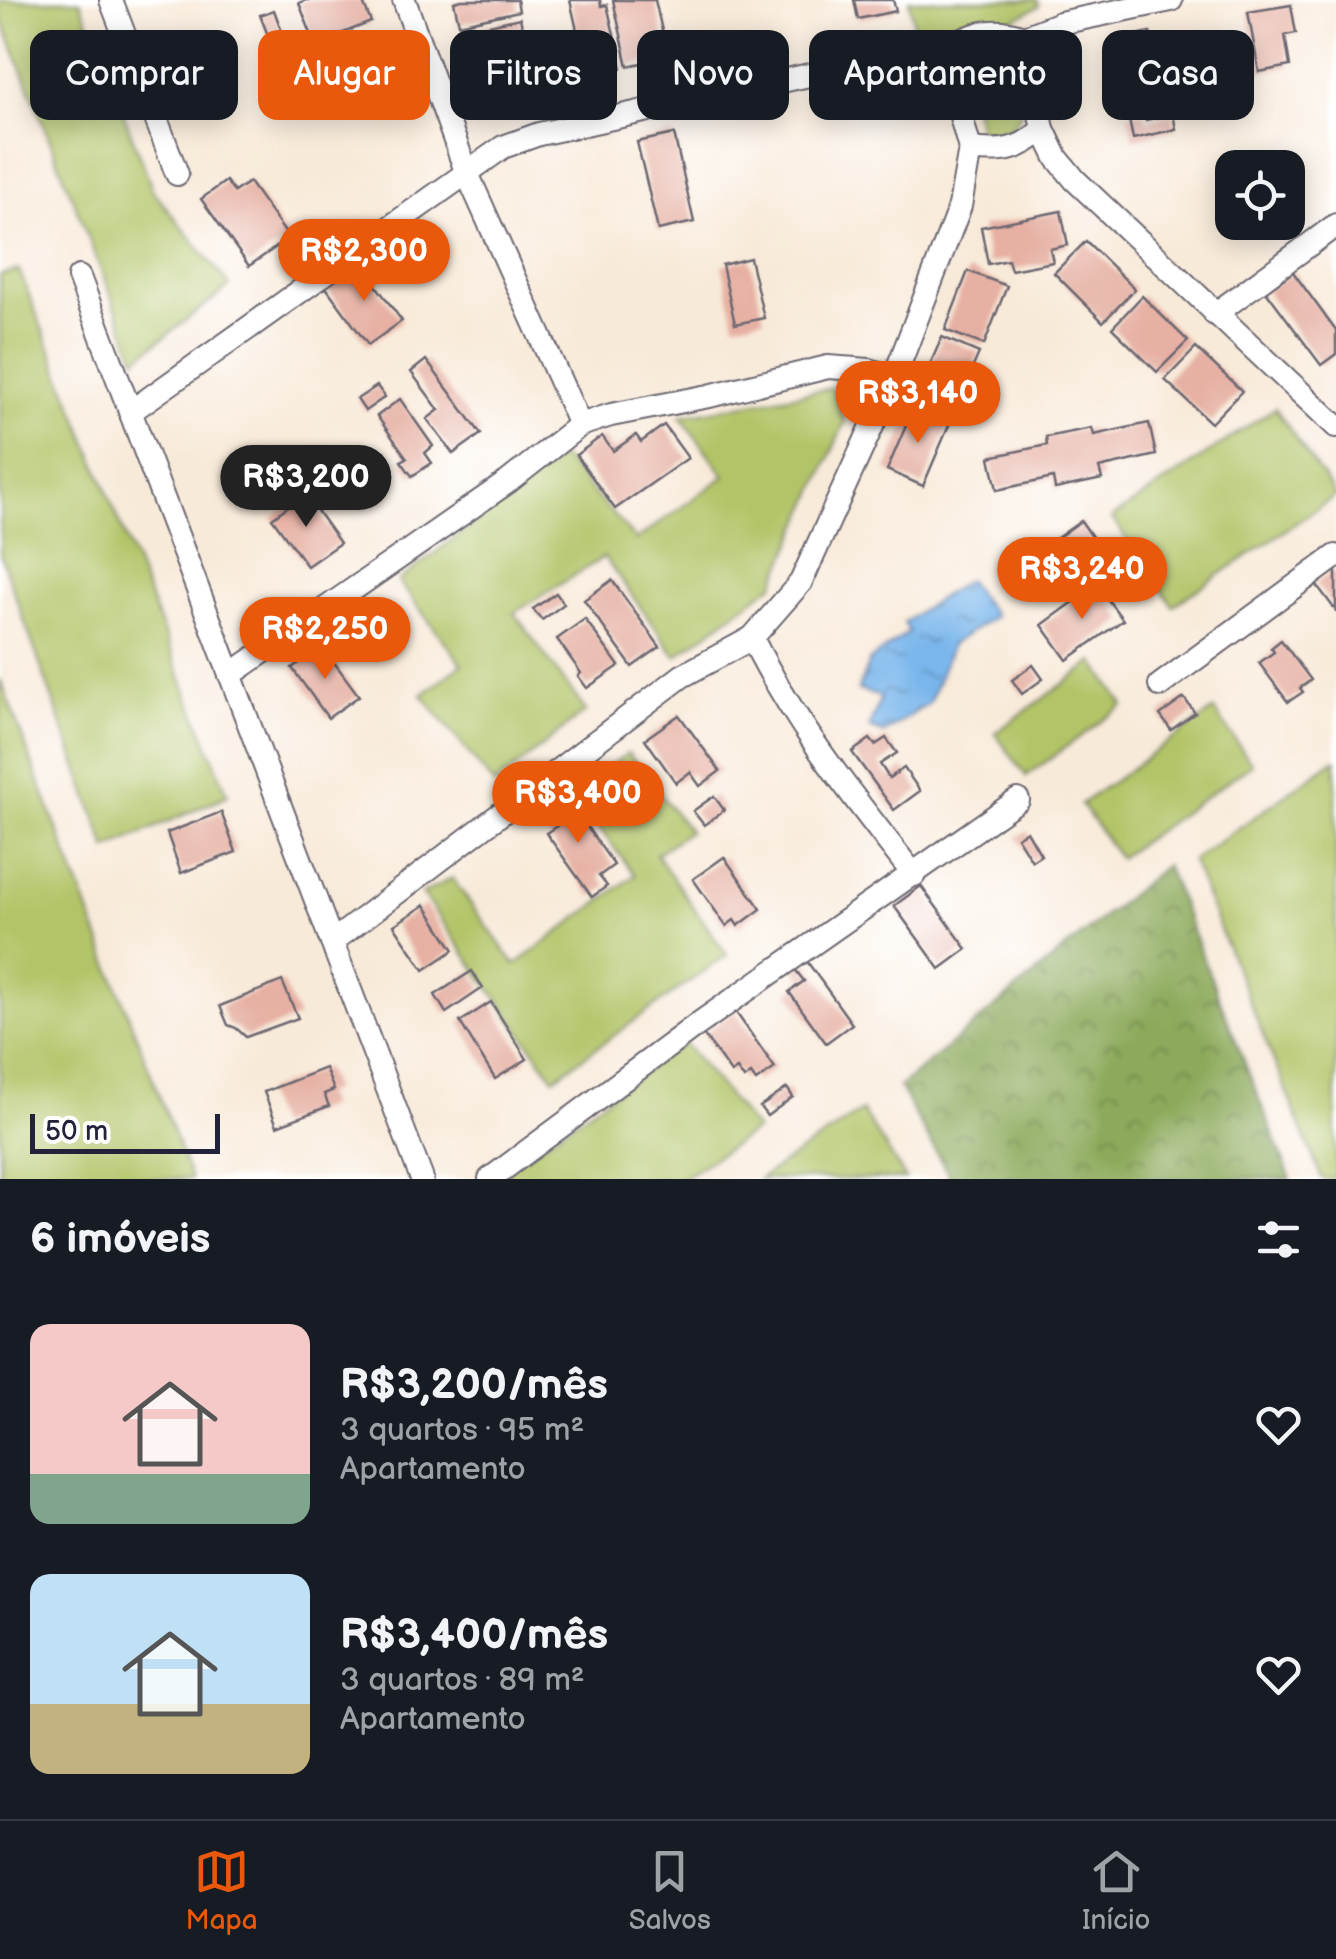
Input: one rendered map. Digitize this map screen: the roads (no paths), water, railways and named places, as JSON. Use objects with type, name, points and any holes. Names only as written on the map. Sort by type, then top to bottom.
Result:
[{"type":"street","points":[[112,0],[177,174]]},
{"type":"street","points":[[404,0],[466,171],[580,425]]},
{"type":"street","points":[[1042,30],[1171,0]]},
{"type":"street","points":[[130,412],[502,147],[539,134],[809,75]]},
{"type":"street","points":[[332,942],[682,676],[752,638],[801,582],[894,378],[960,206],[970,149],[962,120]]},
{"type":"street","points":[[1041,120],[1057,158],[1075,180],[1336,426]]},
{"type":"street","points":[[970,149],[1015,149],[1043,129]]},
{"type":"street","points":[[1215,314],[1336,225]]},
{"type":"street","points":[[79,277],[422,1179]]},
{"type":"street","points":[[230,675],[510,480],[580,425],[612,414],[828,368],[868,370],[894,378]]},
{"type":"street","points":[[1160,685],[1336,556]]},
{"type":"street","points":[[752,638],[810,742],[914,875]]},
{"type":"street","points":[[490,1179],[694,1027],[1018,800]]},
{"type":"water","points":[[967,580],[995,616],[952,644],[929,703],[884,733],[869,728],[881,697],[858,690],[870,660],[909,632],[904,622]]}]
